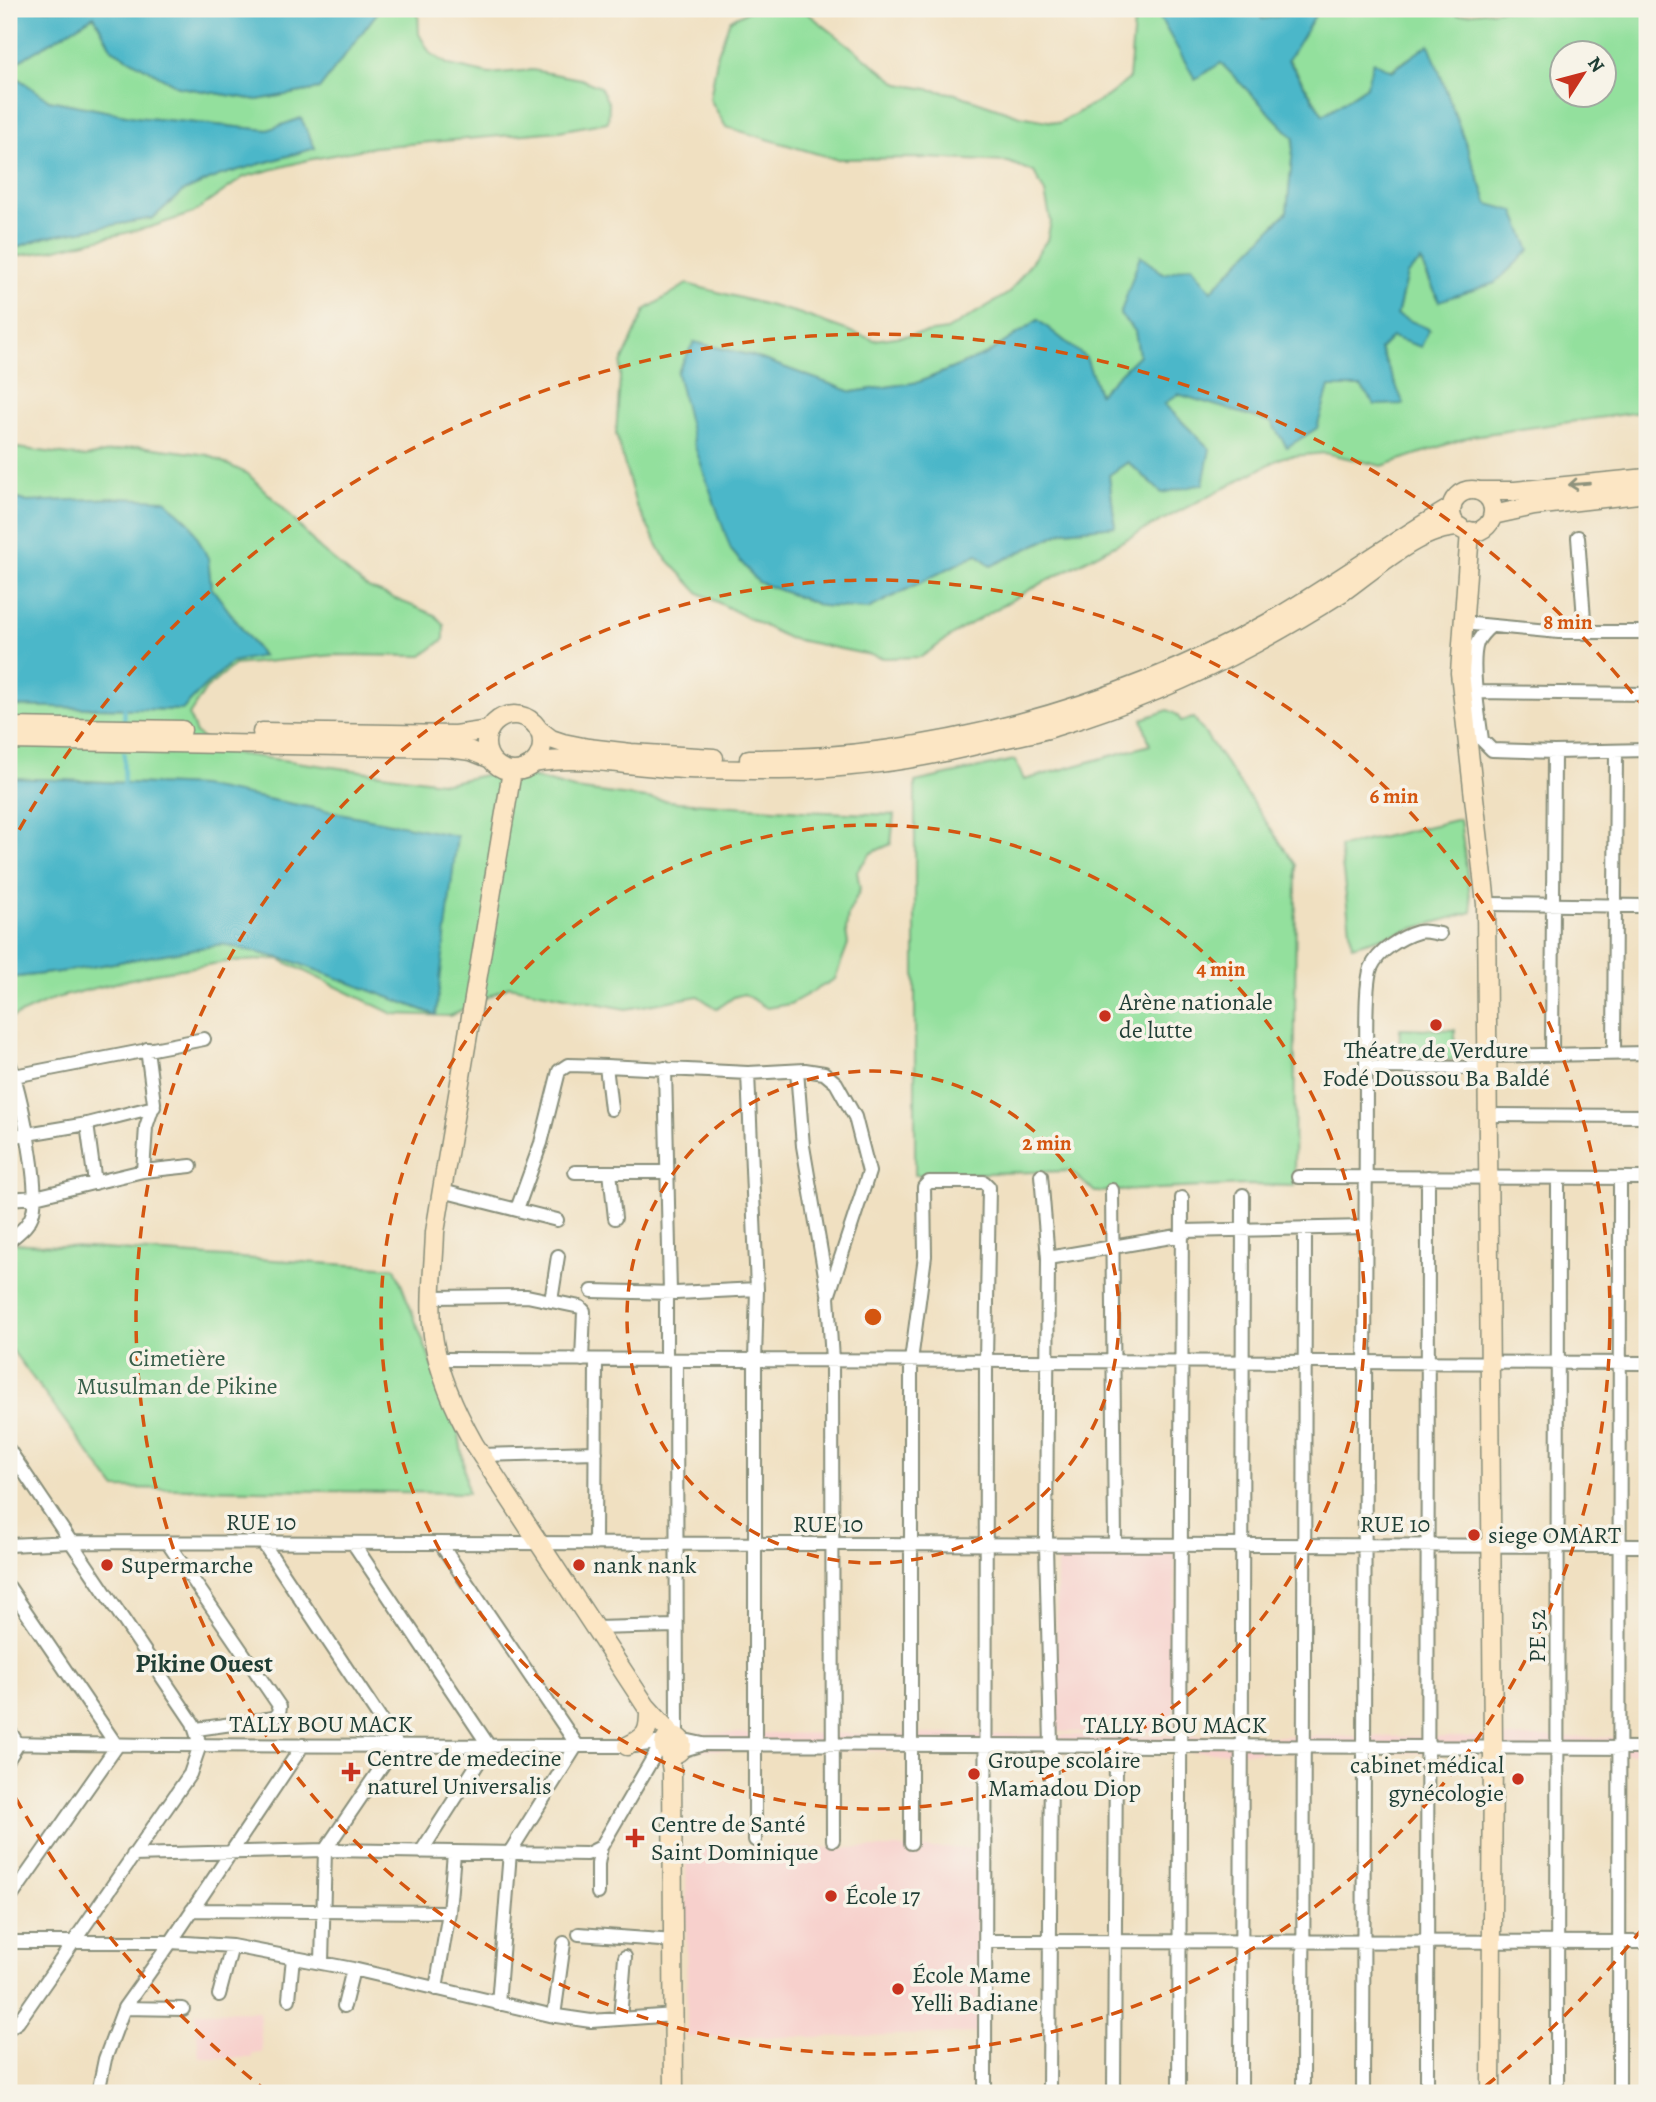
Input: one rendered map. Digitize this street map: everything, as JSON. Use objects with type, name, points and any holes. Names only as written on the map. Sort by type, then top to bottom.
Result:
[{"type":"main road","points":[[1491,2093],[1493,1747],[1486,904],[1482,849],[1461,692],[1465,529],[1453,518],[1452,507],[1457,496],[1468,490],[1515,491],[1647,478]]},
{"type":"main road","points":[[1480,491],[1489,498],[1493,515]]},
{"type":"main road","points":[[9,740],[448,748],[471,751],[512,771],[520,771],[534,762],[560,758],[680,769],[754,771],[849,767],[944,753],[1053,728],[1144,695],[1212,666],[1297,620],[1415,542],[1439,530],[1484,528],[1493,515],[1534,506],[1647,493]]},
{"type":"main road","points":[[491,759],[486,740],[489,730],[499,719],[513,715],[527,718],[551,738],[588,748],[733,759],[849,753],[942,741],[1047,715],[1139,684],[1205,655],[1279,616],[1452,507]]},
{"type":"main road","points":[[9,727],[455,735],[489,730]]},
{"type":"main road","points":[[534,762],[542,746],[538,729]]},
{"type":"main road","points":[[512,771],[435,1232],[432,1322],[438,1359],[453,1403],[481,1455],[651,1713],[671,1748],[674,2093]]},
{"type":"main road","points":[[630,1746],[644,1736],[649,1728],[651,1713]]},
{"type":"street","points":[[1577,537],[1585,632]]},
{"type":"street","points":[[1462,622],[1585,632],[1647,632]]},
{"type":"street","points":[[1491,626],[1478,639],[1476,648],[1477,692],[1482,740],[1486,746],[1492,750],[1554,752],[1647,750]]},
{"type":"street","points":[[1477,692],[1647,694]]},
{"type":"street","points":[[1614,1053],[1616,751]]},
{"type":"street","points":[[1552,1054],[1554,752]]},
{"type":"street","points":[[1486,904],[1647,906]]},
{"type":"street","points":[[1363,2093],[1366,1067],[1371,968],[1379,956],[1403,938],[1420,931],[1440,934]]},
{"type":"street","points":[[12,1077],[204,1040]]},
{"type":"street","points":[[143,1171],[145,1127],[154,1107],[147,1049]]},
{"type":"street","points":[[1366,1067],[1487,1062],[1552,1054],[1647,1053]]},
{"type":"street","points":[[9,1062],[27,1134],[35,1197],[33,1214],[28,1224],[9,1241]]},
{"type":"street","points":[[517,1209],[541,1143],[559,1071],[568,1065],[748,1073],[805,1070],[824,1073],[836,1083],[855,1117],[869,1172],[828,1297]]},
{"type":"street","points":[[607,1066],[611,1109]]},
{"type":"street","points":[[598,1893],[601,1847],[671,1748],[676,1544],[668,1292],[665,1068]]},
{"type":"street","points":[[797,1071],[803,1146],[828,1297],[832,1360],[833,1840]]},
{"type":"street","points":[[748,1073],[757,1289],[755,1840]]},
{"type":"street","points":[[9,1138],[87,1124],[154,1107]]},
{"type":"street","points":[[1488,1115],[1647,1116]]},
{"type":"street","points":[[87,1124],[95,1183]]},
{"type":"street","points":[[9,1199],[35,1197],[143,1171],[191,1166]]},
{"type":"street","points":[[575,1172],[667,1172]]},
{"type":"street","points":[[610,1172],[615,1218]]},
{"type":"street","points":[[1041,1175],[1048,1258],[1046,1545],[1051,1745],[1049,2093]]},
{"type":"street","points":[[1298,1177],[1647,1178]]},
{"type":"street","points":[[1427,2093],[1428,1178]]},
{"type":"street","name":"PE 52","points":[[1557,2093],[1558,1178]]},
{"type":"street","points":[[1619,2093],[1620,1178]]},
{"type":"street","points":[[911,1843],[911,1360],[925,1256],[924,1187],[929,1182],[984,1182],[989,1187],[985,1545],[985,2093]]},
{"type":"street","points":[[1112,1190],[1115,1545]]},
{"type":"street","points":[[442,1191],[557,1220]]},
{"type":"street","points":[[1241,2093],[1243,1195]]},
{"type":"street","points":[[1180,2093],[1179,1594],[1182,1545],[1182,1198]]},
{"type":"street","points":[[1048,1258],[1183,1233],[1243,1228],[1366,1227]]},
{"type":"street","points":[[1303,2093],[1305,1228]]},
{"type":"street","points":[[551,1301],[558,1256]]},
{"type":"street","points":[[592,1291],[757,1289]]},
{"type":"street","points":[[432,1297],[527,1296],[583,1308],[582,1360]]},
{"type":"street","points":[[438,1359],[1647,1363]]},
{"type":"street","points":[[595,1544],[596,1360]]},
{"type":"street","points":[[9,1450],[197,1729],[200,1745],[190,1774],[18,2022],[9,2028]]},
{"type":"street","points":[[481,1455],[596,1452]]},
{"type":"street","points":[[167,1542],[280,1707],[274,1718],[197,1729]]},
{"type":"street","name":"RUE 10","points":[[9,1545],[167,1542],[1647,1546]]},
{"type":"street","points":[[263,1543],[397,1744],[324,1850],[322,1962]]},
{"type":"street","points":[[353,1543],[489,1745],[421,1852]]},
{"type":"street","points":[[440,1544],[577,1745],[510,1852],[498,2004]]},
{"type":"street","points":[[9,1587],[117,1746],[9,1900]]},
{"type":"street","points":[[594,1628],[675,1626]]},
{"type":"street","points":[[9,1730],[13,1743],[9,1758]]},
{"type":"street","name":"TALLY BOU MACK","points":[[13,1743],[117,1746],[577,1745],[671,1748],[703,1744],[833,1744],[1647,1748]]},
{"type":"street","points":[[98,2093],[105,2059],[124,2008],[172,1942],[303,1745]]},
{"type":"street","points":[[1114,2093],[1116,1746]]},
{"type":"street","points":[[133,1855],[324,1850],[587,1854],[601,1847]]},
{"type":"street","points":[[436,1989],[449,1912],[454,1853]]},
{"type":"street","points":[[192,1910],[449,1912]]},
{"type":"street","points":[[579,1934],[674,1941]]},
{"type":"street","points":[[985,1941],[1647,1942]]},
{"type":"street","points":[[9,1942],[172,1942],[232,1945],[322,1962],[554,2016],[591,2021],[675,2015]]},
{"type":"street","points":[[554,2016],[564,1943]]},
{"type":"street","points":[[219,1994],[232,1945]]},
{"type":"street","points":[[289,1999],[293,1957]]},
{"type":"street","points":[[620,2019],[625,1957]]},
{"type":"street","points":[[344,2006],[352,1969]]},
{"type":"street","points":[[124,2008],[183,2009]]},
{"type":"shaded area","points":[[1057,1550],[1175,1553],[1174,1732],[1056,1732]]},
{"type":"shaded area","points":[[694,1733],[1647,1738],[1647,1754],[696,1750]]},
{"type":"shaded area","name":"École 17","points":[[686,1848],[976,1848],[978,2033],[687,2037]]},
{"type":"shaded area","points":[[259,2011],[262,2053],[252,2053],[252,2058],[199,2058],[195,2012]]},
{"type":"green space","points":[[380,9],[418,9],[419,34],[430,53],[449,65],[489,74],[532,70],[581,79],[600,87],[609,104],[608,122],[559,131],[374,147],[308,160],[244,177],[193,213],[151,227],[43,252],[9,257],[9,250],[46,237],[153,218],[182,192],[218,176],[315,148],[301,119],[268,130],[136,117],[49,100],[9,72],[9,67],[94,16],[112,49],[179,87],[257,100],[319,89]]},
{"type":"green space","points":[[752,9],[802,9],[899,84],[956,94],[1020,116],[1059,123],[1108,96],[1129,79],[1137,9],[1155,9],[1195,78],[1221,63],[1294,138],[1287,212],[1211,291],[1164,274],[1140,256],[1135,331],[1139,355],[1099,394],[1086,358],[1038,320],[987,354],[919,382],[852,392],[753,356],[694,342],[731,550],[758,582],[822,606],[868,609],[977,554],[991,566],[1065,531],[1115,526],[1109,475],[1128,462],[1162,493],[1210,449],[1163,403],[1178,394],[1271,422],[1316,428],[1329,387],[1361,387],[1403,404],[1380,348],[1392,337],[1429,330],[1397,315],[1407,274],[1420,261],[1439,301],[1488,205],[1429,45],[1323,115],[1258,9],[1453,9],[1458,15],[1504,9],[1647,9],[1647,411],[1472,436],[1382,466],[1325,453],[1283,457],[1031,589],[960,630],[921,657],[884,658],[788,638],[699,593],[663,555],[636,505],[616,434],[621,364],[645,310],[687,284],[798,313],[874,340],[947,330],[1009,293],[1047,240],[1051,222],[1045,193],[1034,172],[1008,162],[925,158],[835,159],[726,127],[710,99],[718,53],[730,20]]},
{"type":"green space","points":[[139,446],[208,455],[248,474],[320,549],[366,587],[435,615],[444,625],[444,639],[422,656],[334,655],[234,665],[206,689],[189,715],[196,733],[217,751],[447,783],[507,770],[574,789],[678,802],[894,815],[891,844],[871,853],[857,871],[860,890],[848,914],[848,944],[835,979],[790,1004],[767,1008],[744,994],[734,997],[717,1009],[698,996],[626,1009],[509,986],[450,1016],[393,1014],[279,959],[226,962],[155,973],[56,998],[9,1019],[9,978],[68,971],[222,944],[292,961],[436,1015],[201,786],[9,778],[9,706],[182,710],[232,662],[262,655],[211,587],[208,558],[119,498],[27,502],[9,496],[9,447],[85,457]]},
{"type":"green space","name":"Arène nationale de lutte","points":[[1168,710],[1181,721],[1194,718],[1296,865],[1294,1186],[1246,1185],[1095,1192],[1070,1171],[915,1175],[915,782],[1015,760],[1024,780],[1150,745],[1142,719]]},
{"type":"green space","points":[[1460,819],[1472,912],[1352,946],[1340,847]]},
{"type":"green space","points":[[1400,1028],[1455,1030],[1454,1060],[1399,1058]]},
{"type":"green space","name":"Cimetière Musulman de Pikine","points":[[11,1243],[395,1268],[459,1434],[468,1493],[115,1488],[9,1346]]},
{"type":"water","points":[[9,9],[380,9],[319,89],[257,100],[179,87],[112,49],[94,16],[9,67]]},
{"type":"water","points":[[1155,9],[1258,9],[1262,19],[1319,9],[1288,60],[1323,115],[1366,87],[1373,62],[1392,71],[1429,44],[1488,204],[1514,211],[1530,250],[1495,283],[1439,301],[1421,261],[1407,274],[1397,315],[1429,329],[1421,347],[1392,337],[1380,349],[1404,404],[1375,405],[1361,387],[1329,387],[1317,428],[1287,447],[1271,422],[1178,394],[1164,404],[1210,449],[1203,484],[1162,493],[1128,462],[1109,475],[1115,526],[1064,531],[991,566],[977,554],[868,609],[822,606],[758,582],[731,550],[694,444],[677,373],[694,342],[753,356],[852,392],[919,382],[987,354],[1038,320],[1086,358],[1099,394],[1139,355],[1135,331],[1120,315],[1140,256],[1164,274],[1192,266],[1211,291],[1287,212],[1294,138],[1221,63],[1195,79]]},
{"type":"water","points":[[9,72],[49,100],[136,117],[268,130],[301,118],[315,148],[218,176],[182,192],[153,218],[46,237],[9,250]]},
{"type":"water","points":[[9,496],[27,502],[119,498],[165,500],[190,523],[208,558],[211,587],[262,656],[232,662],[182,710],[9,706]]},
{"type":"water","points":[[9,778],[201,786],[457,836],[436,1015],[292,961],[222,944],[68,971],[9,978]]},
{"type":"waterway","points":[[124,709],[124,720]]},
{"type":"waterway","points":[[124,753],[124,783]]},
{"type":"place","name":"Arène nationale de lutte","points":[[1105,1016]]},
{"type":"place","name":"Théatre de Verdure Fodé Doussou Ba Baldé","points":[[1436,1025]]},
{"type":"place","name":"siege OMART","points":[[1474,1535]]},
{"type":"place","name":"Supermarche","points":[[107,1565]]},
{"type":"place","name":"nank nank","points":[[579,1565]]},
{"type":"place","name":"Centre de medecine naturel Universalis","points":[[351,1772]]},
{"type":"place","name":"Groupe scolaire Mamadou Diop","points":[[974,1774]]},
{"type":"place","name":"cabinet médical gynécologie","points":[[1518,1779]]},
{"type":"place","name":"Centre de Santé Saint Dominique","points":[[635,1838]]},
{"type":"place","name":"École 17","points":[[831,1896]]},
{"type":"place","name":"École Mame Yelli Badiane","points":[[898,1989]]},
{"type":"district","name":"Pikine Ouest","points":[[204,1663]]}]
